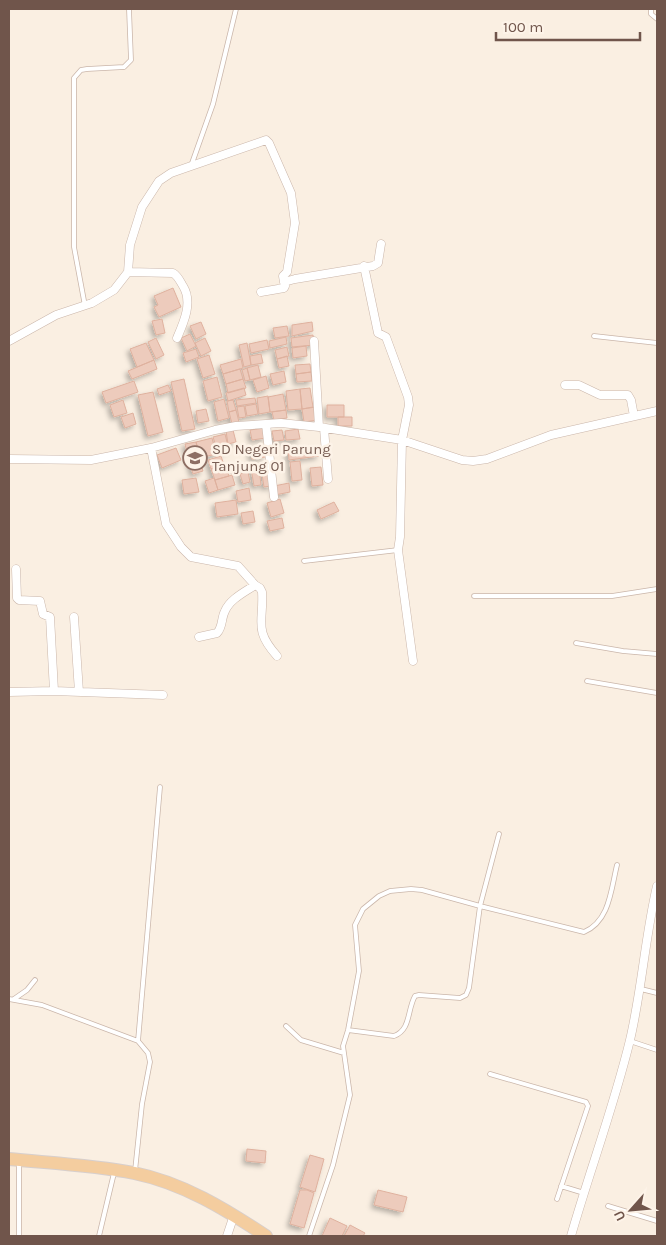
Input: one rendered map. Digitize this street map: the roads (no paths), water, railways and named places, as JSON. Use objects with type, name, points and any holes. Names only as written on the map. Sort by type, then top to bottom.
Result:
[{"type":"main road","points":[[14,1160],[134,1173],[177,1186],[214,1202],[266,1236]]},
{"type":"street","points":[[9,341],[56,315],[85,306],[114,290],[128,272],[132,235],[147,198],[159,181],[171,173],[202,164],[266,140],[291,193],[295,223],[287,272],[283,276],[286,286],[261,292]]},
{"type":"street","points":[[284,282],[364,266],[373,266],[378,263],[380,244]]},
{"type":"street","points":[[364,266],[378,333],[386,337],[408,397],[402,440],[398,550],[413,661]]},
{"type":"street","points":[[128,272],[173,273],[177,276],[188,297],[185,316],[177,338]]},
{"type":"street","points":[[314,341],[321,428],[328,479]]},
{"type":"street","points":[[564,385],[579,385],[600,395],[628,395],[631,400],[634,416]]},
{"type":"street","points":[[9,459],[91,460],[110,458],[215,430],[236,426],[281,423],[402,440],[462,460],[473,461],[487,459],[552,435],[657,411]]},
{"type":"street","points":[[266,424],[274,497]]},
{"type":"street","points":[[151,448],[166,524],[180,547],[191,557],[238,566],[260,588],[262,592],[260,619],[262,634],[267,645],[277,656]]},
{"type":"street","points":[[16,569],[17,598],[19,600],[40,600],[43,614],[50,617],[54,691]]},
{"type":"street","points":[[199,637],[217,633],[228,606],[255,585]]},
{"type":"street","points":[[74,617],[79,692]]},
{"type":"street","points":[[9,692],[54,691],[163,696]]},
{"type":"street","points":[[571,1236],[605,1133],[630,1041],[641,989],[657,886]]},
{"type":"street","points":[[226,1236],[234,1215]]},
{"type":"lane","points":[[85,306],[74,246],[74,78],[81,70],[124,67],[129,64],[131,60],[129,9]]},
{"type":"lane","points":[[191,166],[215,97],[236,9]]},
{"type":"lane","points":[[651,9],[651,14],[657,19]]},
{"type":"lane","points":[[594,336],[657,343]]},
{"type":"lane","points":[[304,561],[398,550]]},
{"type":"lane","points":[[474,596],[602,597],[657,589]]},
{"type":"lane","points":[[576,643],[623,651],[657,654]]},
{"type":"lane","points":[[587,681],[657,693]]},
{"type":"lane","points":[[138,1041],[160,786]]},
{"type":"lane","points":[[348,1030],[394,1036],[400,1034],[405,1029],[415,996],[464,997],[469,988],[480,906],[499,834]]},
{"type":"lane","points":[[309,1236],[333,1165],[350,1095],[343,1046],[348,1030],[359,971],[355,925],[363,909],[375,899],[390,891],[422,890],[584,932],[600,921],[607,909],[617,865]]},
{"type":"lane","points":[[14,999],[27,990],[35,980]]},
{"type":"lane","points":[[641,989],[657,993]]},
{"type":"lane","points":[[9,999],[42,1005],[138,1041],[148,1053],[150,1062],[142,1104],[134,1173]]},
{"type":"lane","points":[[286,1026],[301,1040],[344,1053]]},
{"type":"lane","points":[[630,1041],[657,1050]]},
{"type":"lane","points":[[490,1074],[586,1102],[588,1106],[557,1199]]},
{"type":"lane","points":[[14,1160],[19,1236]]},
{"type":"lane","points":[[99,1236],[114,1170]]},
{"type":"lane","points":[[561,1186],[584,1193]]},
{"type":"lane","points":[[608,1206],[657,1221]]},
{"type":"place","name":"SD Negeri Parung Tanjung 01","points":[[195,458]]}]
